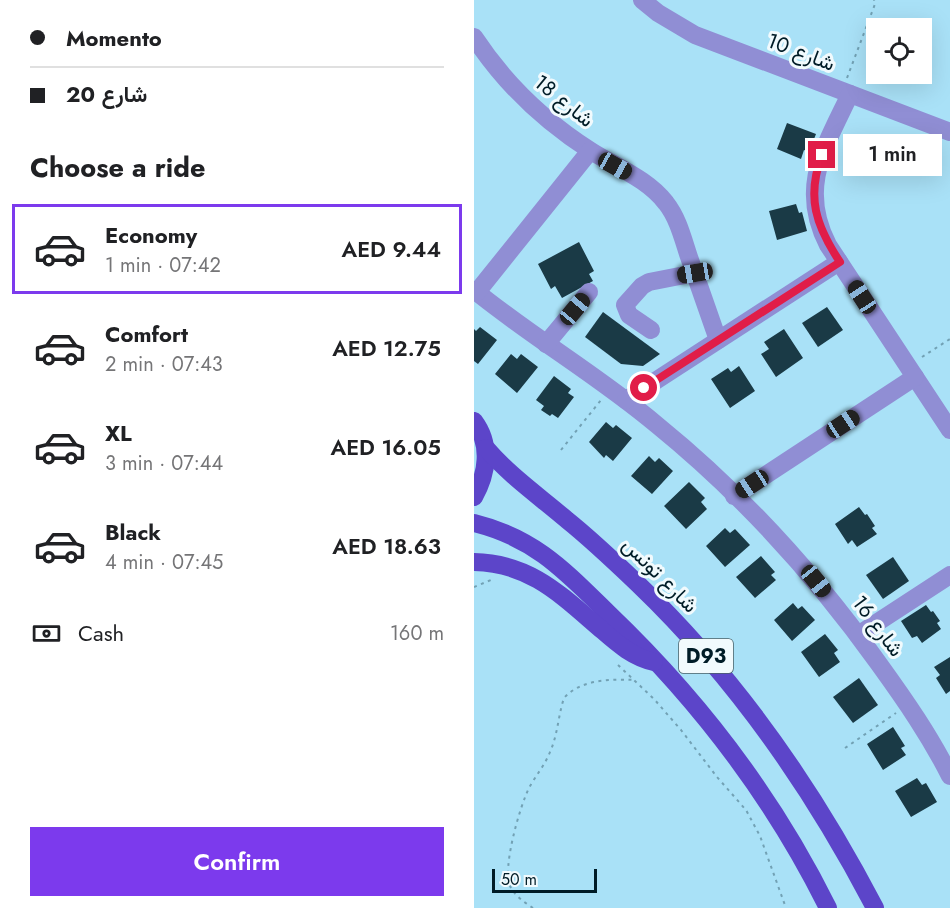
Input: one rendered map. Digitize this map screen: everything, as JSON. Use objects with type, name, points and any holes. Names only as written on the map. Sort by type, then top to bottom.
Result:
[{"type":"main road","points":[[474,421],[479,427],[486,448],[486,465],[482,482],[474,498]]},
{"type":"main road","name":"شارع تونس","points":[[486,448],[521,484],[568,520],[632,578],[718,669],[806,788],[844,850],[875,908]]},
{"type":"main road","name":"D93","points":[[474,523],[528,544],[558,564],[657,663],[712,726],[759,791],[779,820],[828,908]]},
{"type":"main road","points":[[474,562],[510,566],[531,575],[551,587],[620,646],[638,657],[657,663]]},
{"type":"street","name":"شارع 10","points":[[642,0],[676,25],[695,35],[950,132]]},
{"type":"street","name":"شارع 18","points":[[474,37],[496,68],[545,118],[590,151],[649,186],[665,202],[675,219],[718,340]]},
{"type":"street","points":[[846,93],[814,182],[814,202],[818,221],[828,244],[950,430]]},
{"type":"street","points":[[475,291],[590,151]]},
{"type":"street","points":[[626,400],[840,262]]},
{"type":"street","points":[[651,330],[628,315],[625,305],[642,286],[649,282],[695,273]]},
{"type":"street","name":"شارع 16","points":[[475,291],[546,344],[611,388],[680,444],[734,496],[800,564],[858,635],[908,705],[950,776]]},
{"type":"street","points":[[546,344],[589,292]]},
{"type":"street","points":[[734,496],[912,371]]},
{"type":"street","points":[[858,635],[950,575]]},
{"type":"path","points":[[846,93],[875,4],[874,0]]},
{"type":"path","points":[[912,371],[950,339]]},
{"type":"path","points":[[561,450],[611,388]]},
{"type":"path","points":[[474,587],[495,579]]},
{"type":"path","points":[[612,660],[635,680],[681,730],[746,810],[760,836],[786,908]]},
{"type":"path","points":[[533,908],[514,893],[507,870],[521,807],[550,751],[564,698],[576,689],[592,683],[635,680]]},
{"type":"path","points":[[845,748],[908,705]]},
{"type":"building","points":[[787,123],[816,134],[809,152],[804,150],[801,159],[777,149]]},
{"type":"building","points":[[796,204],[799,213],[802,212],[807,231],[777,240],[769,211]]},
{"type":"building","points":[[579,242],[594,271],[589,274],[593,281],[562,298],[555,286],[551,289],[538,264]]},
{"type":"building","points":[[827,307],[843,330],[818,347],[802,323]]},
{"type":"building","points":[[603,312],[660,354],[643,366],[621,364],[585,337]]},
{"type":"building","points":[[480,327],[497,340],[478,364],[474,361],[474,329],[476,331]]},
{"type":"building","points":[[784,329],[803,358],[776,377],[761,354],[769,349],[764,342]]},
{"type":"building","points":[[511,354],[517,359],[521,354],[538,367],[517,393],[495,374]]},
{"type":"building","points":[[739,366],[755,391],[730,408],[711,379],[728,368],[731,372]]},
{"type":"building","points":[[554,376],[571,389],[568,393],[574,397],[558,418],[541,410],[544,406],[536,400]]},
{"type":"building","points":[[606,422],[613,428],[616,425],[632,438],[613,461],[606,455],[604,458],[589,442]]},
{"type":"building","points":[[649,456],[655,462],[659,458],[673,471],[652,494],[631,476]]},
{"type":"building","points":[[689,482],[705,498],[701,502],[707,509],[686,529],[664,506]]},
{"type":"building","points":[[859,507],[875,526],[872,528],[877,534],[857,547],[852,540],[848,544],[835,524]]},
{"type":"building","points":[[725,528],[730,533],[735,529],[750,545],[725,567],[706,546]]},
{"type":"building","points":[[761,556],[775,572],[771,575],[776,580],[755,598],[736,577]]},
{"type":"building","points":[[893,557],[909,581],[883,599],[866,575]]},
{"type":"building","points":[[793,603],[798,609],[802,606],[815,620],[792,641],[774,620]]},
{"type":"building","points":[[926,605],[940,621],[937,623],[941,629],[922,643],[917,636],[912,638],[901,621]]},
{"type":"building","points":[[825,634],[838,650],[834,653],[840,662],[819,677],[801,652]]},
{"type":"building","points":[[950,657],[950,691],[946,694],[936,678],[940,675],[934,667]]},
{"type":"building","points":[[859,678],[878,705],[853,723],[833,697]]},
{"type":"building","points":[[893,727],[905,746],[901,748],[906,755],[883,770],[867,744]]},
{"type":"building","points":[[917,778],[922,785],[926,783],[937,802],[911,817],[895,791]]},
{"type":"route","points":[[644,388],[840,262],[822,233],[815,209],[814,182],[822,155]]}]
